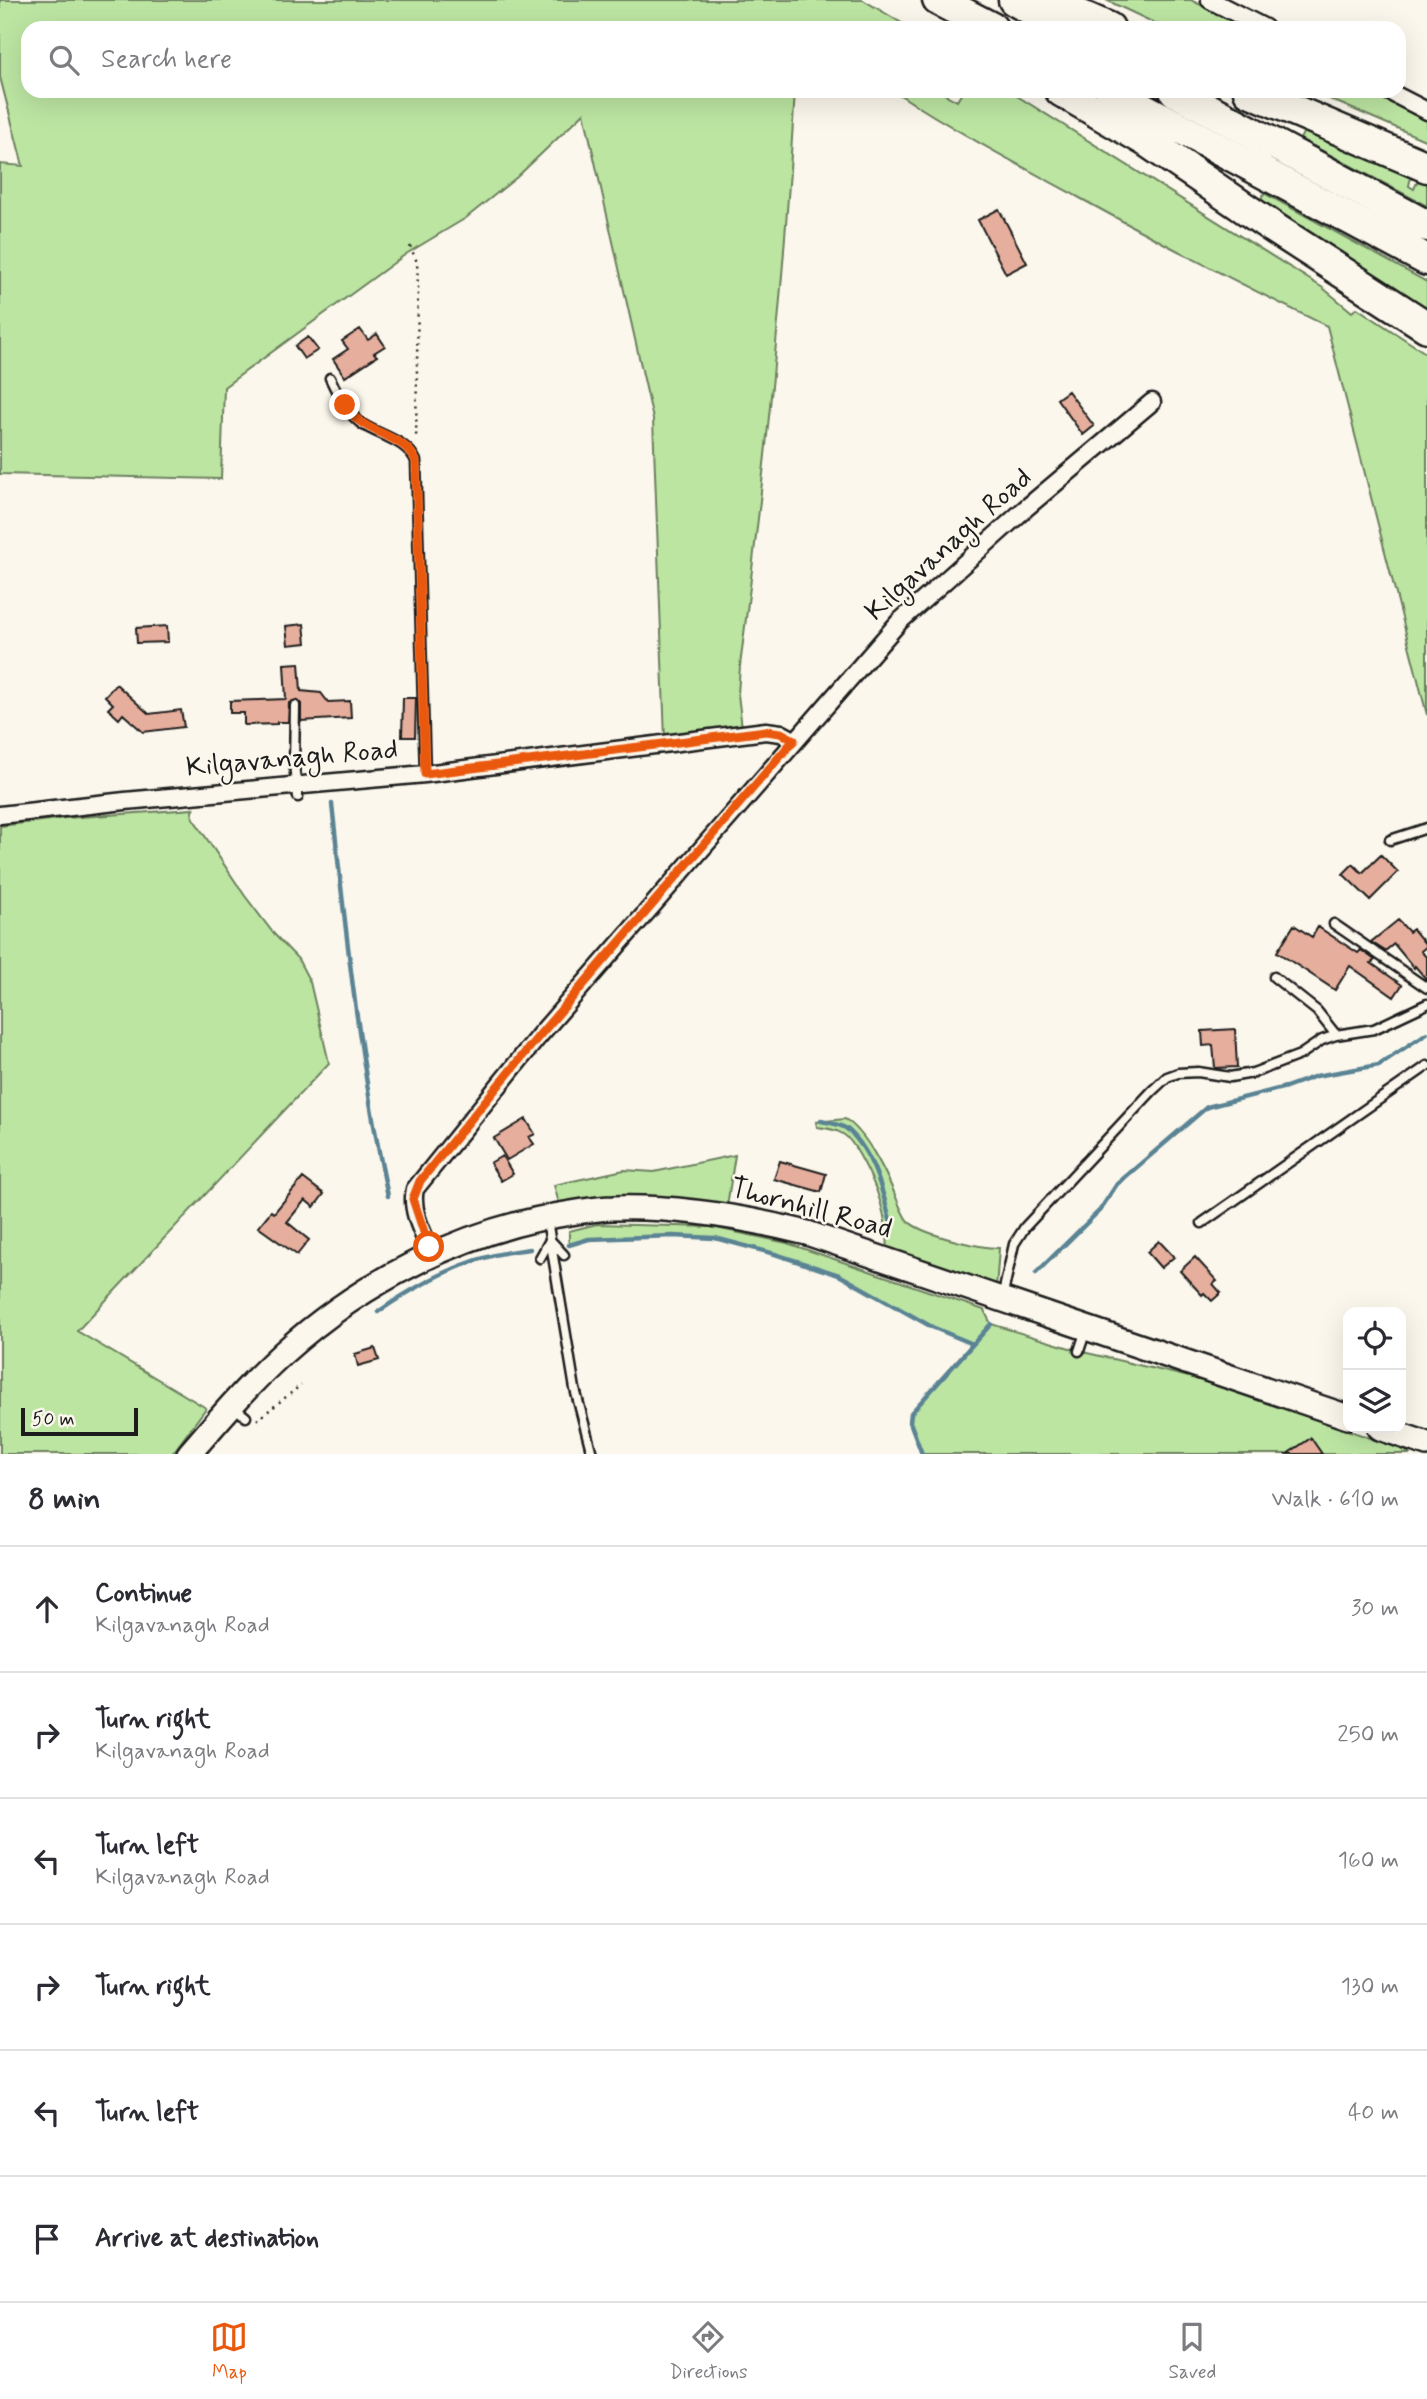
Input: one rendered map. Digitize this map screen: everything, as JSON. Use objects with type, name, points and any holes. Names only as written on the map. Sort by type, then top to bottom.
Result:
[{"type":"highway","points":[[926,0],[955,21]]},
{"type":"highway","points":[[938,0],[978,21]]},
{"type":"highway","points":[[1014,0],[1051,21]]},
{"type":"highway","points":[[1045,0],[1093,21]]},
{"type":"highway","points":[[1073,98],[1148,142],[1427,327]]},
{"type":"highway","points":[[1124,98],[1427,260]]},
{"type":"highway","points":[[1188,98],[1427,226]]},
{"type":"highway","points":[[1265,98],[1427,167]]},
{"type":"street","points":[[1210,0],[1251,21]]},
{"type":"street","points":[[1402,98],[1427,111]]},
{"type":"street","name":"Kilgavanagh Road","points":[[432,1254],[415,1212],[415,1189],[578,1001],[794,740],[898,622],[1152,402]]},
{"type":"street","name":"Kilgavanagh Road","points":[[0,815],[73,802],[297,791],[766,731],[781,733],[794,740]]},
{"type":"street","name":"Thornhill Road","points":[[189,1454],[213,1420],[235,1405],[309,1331],[383,1280],[432,1254],[489,1232],[546,1217],[610,1208],[673,1209],[746,1218],[807,1233],[1343,1415]]},
{"type":"street","points":[[1395,1433],[1427,1444]]},
{"type":"lane","points":[[330,378],[353,416],[406,447],[413,453],[416,461],[425,774]]},
{"type":"lane","points":[[295,706],[294,765],[297,791]]},
{"type":"lane","points":[[1390,840],[1427,828]]},
{"type":"lane","points":[[1334,924],[1427,988]]},
{"type":"lane","points":[[1274,977],[1317,1011],[1336,1035]]},
{"type":"lane","points":[[1002,1298],[1014,1244],[1026,1227],[1167,1077],[1186,1072],[1230,1077],[1253,1073],[1300,1055],[1322,1040],[1374,1029],[1427,1003]]},
{"type":"lane","points":[[1202,1223],[1427,1066]]},
{"type":"lane","points":[[546,1217],[575,1389],[592,1454]]},
{"type":"lane","points":[[550,1240],[564,1255]]},
{"type":"lane","points":[[540,1258],[550,1240]]},
{"type":"lane","points":[[1079,1351],[1087,1328]]},
{"type":"path","points":[[410,246],[417,262],[418,288],[416,461]]},
{"type":"path","points":[[235,1405],[256,1420],[301,1385]]},
{"type":"green space","points":[[0,0],[863,0],[898,21],[21,21],[21,98],[795,98],[773,379],[740,666],[738,694],[742,728],[665,739],[653,419],[584,113],[517,177],[466,218],[406,254],[224,387],[221,479],[0,474],[0,164],[23,166],[0,77]]},
{"type":"green space","points":[[1106,0],[1191,0],[1233,21],[1150,21]]},
{"type":"green space","points":[[905,98],[952,98],[957,101],[959,98],[1020,98],[1323,288],[1352,312],[1357,308],[1427,354],[1427,715],[1327,326],[1109,214]]},
{"type":"green space","points":[[1327,98],[1385,98],[1427,120],[1427,141]]},
{"type":"green space","points":[[1305,129],[1411,176],[1409,186],[1414,189],[1418,180],[1427,183],[1427,206],[1300,139]]},
{"type":"green space","points":[[1264,193],[1427,282],[1427,314],[1258,204]]},
{"type":"green space","points":[[194,809],[193,818],[245,896],[274,934],[298,959],[310,982],[329,1063],[77,1331],[206,1408],[172,1454],[0,1454],[0,826],[66,818]]},
{"type":"green space","points":[[845,1119],[860,1132],[873,1151],[907,1220],[924,1230],[950,1239],[999,1248],[996,1289],[888,1251],[886,1225],[880,1202],[860,1156],[846,1136],[834,1130],[817,1127],[816,1122]]},
{"type":"green space","points":[[735,1155],[727,1206],[698,1200],[626,1198],[560,1207],[554,1185],[624,1170],[654,1172]]},
{"type":"green space","points":[[597,1224],[711,1227],[787,1243],[984,1310],[991,1324],[1083,1352],[1206,1381],[1343,1429],[1343,1433],[1356,1433],[1405,1450],[1409,1454],[922,1454],[910,1422],[911,1413],[972,1343],[932,1327],[839,1275],[775,1254],[715,1238],[673,1236],[589,1239],[569,1245],[569,1231]]},
{"type":"building","points":[[999,209],[1027,263],[1006,274],[978,220]]},
{"type":"building","points":[[360,329],[368,340],[377,334],[385,346],[374,353],[377,356],[345,377],[333,359],[348,349],[342,341]]},
{"type":"building","points":[[308,337],[318,350],[304,359],[295,346]]},
{"type":"building","points":[[1068,391],[1094,426],[1083,435],[1057,399]]},
{"type":"building","points":[[304,624],[306,643],[288,645],[286,626]]},
{"type":"building","points":[[167,626],[168,642],[137,643],[136,628]]},
{"type":"building","points":[[299,663],[301,691],[321,693],[328,702],[350,701],[351,718],[301,721],[301,703],[296,700],[289,703],[288,722],[244,725],[244,713],[230,713],[230,701],[286,699],[284,664]]},
{"type":"building","points":[[116,684],[149,714],[181,710],[184,727],[143,732],[123,714],[119,719],[108,709],[113,704],[105,696]]},
{"type":"building","points":[[403,698],[416,698],[415,737],[402,737]]},
{"type":"building","points":[[1381,855],[1398,872],[1370,900],[1343,874],[1353,864],[1362,873]]},
{"type":"building","points":[[1398,920],[1409,932],[1413,929],[1427,946],[1421,951],[1427,958],[1427,980],[1394,944],[1385,951],[1371,942]]},
{"type":"building","points":[[1294,925],[1312,937],[1318,927],[1358,953],[1361,950],[1375,960],[1371,963],[1402,985],[1394,997],[1350,966],[1335,990],[1277,952]]},
{"type":"building","points":[[1235,1029],[1237,1067],[1215,1068],[1213,1045],[1203,1046],[1202,1031]]},
{"type":"building","points":[[526,1119],[535,1134],[529,1137],[534,1144],[507,1160],[494,1138]]},
{"type":"building","points":[[502,1156],[513,1174],[501,1181],[490,1163]]},
{"type":"building","points":[[780,1161],[826,1174],[821,1192],[774,1179]]},
{"type":"building","points":[[303,1178],[324,1194],[314,1207],[305,1200],[287,1222],[309,1240],[297,1255],[258,1227],[271,1211],[274,1213]]},
{"type":"building","points":[[1159,1241],[1174,1257],[1161,1268],[1147,1252]]},
{"type":"building","points":[[1195,1257],[1217,1281],[1213,1284],[1221,1293],[1212,1301],[1204,1293],[1202,1295],[1180,1271]]},
{"type":"building","points":[[375,1348],[379,1360],[358,1366],[355,1354]]},
{"type":"building","points":[[1311,1438],[1322,1454],[1287,1454]]},
{"type":"waterway","points":[[332,804],[348,951],[388,1196]]},
{"type":"waterway","points":[[1036,1273],[1100,1210],[1117,1184],[1207,1107],[1286,1087],[1316,1076],[1379,1065],[1427,1033]]},
{"type":"waterway","points":[[821,1121],[847,1129],[864,1150],[877,1175],[892,1228]]},
{"type":"waterway","points":[[569,1245],[589,1239],[673,1236],[715,1238],[839,1275],[932,1327],[973,1344]]},
{"type":"waterway","points":[[378,1312],[447,1272],[476,1260],[530,1249]]},
{"type":"waterway","points":[[922,1454],[910,1422],[911,1413],[991,1324]]},
{"type":"route","points":[[345,405],[363,424],[406,447],[413,453],[416,461],[425,774],[766,731],[781,733],[794,740],[538,1037],[420,1181],[413,1199],[415,1212],[429,1247]]}]
